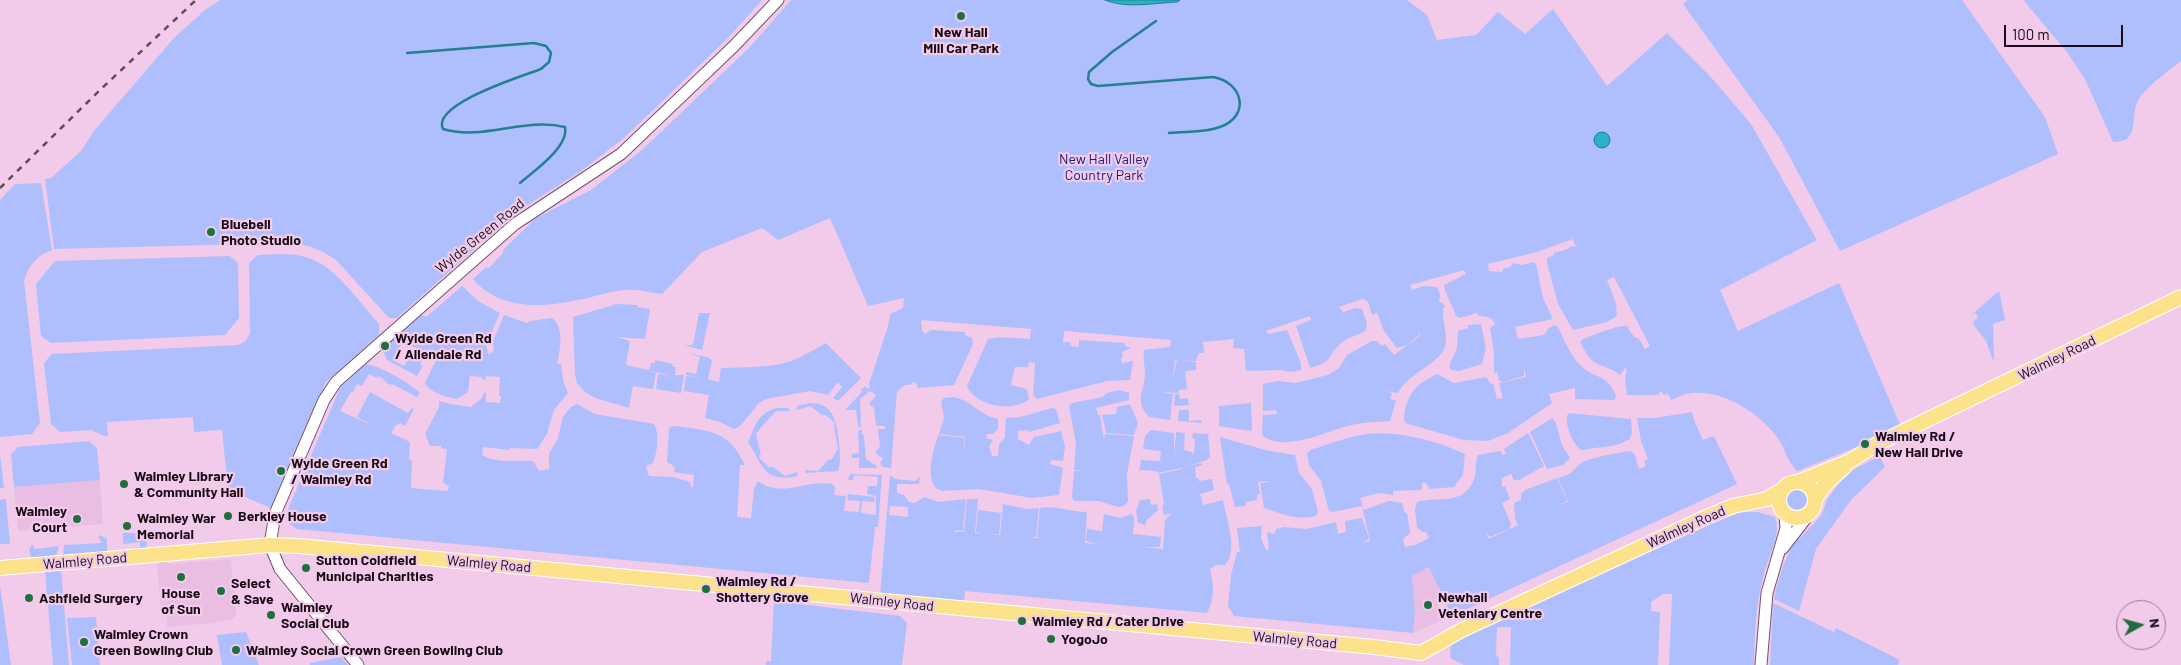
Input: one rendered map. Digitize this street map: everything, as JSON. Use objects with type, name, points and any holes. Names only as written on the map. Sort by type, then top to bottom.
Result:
[{"type":"main road","name":"Walmley Road","points":[[1798,482],[1850,461],[1875,445],[2181,297]]},
{"type":"main road","points":[[1815,499],[1826,484],[1850,461]]},
{"type":"main road","points":[[1752,502],[1784,513],[1795,519],[1810,513],[1815,506],[1815,499],[1811,488],[1798,482],[1790,483],[1780,492],[1778,501],[1784,513]]},
{"type":"main road","name":"Walmley Road","points":[[0,568],[270,545],[343,550],[1374,647],[1421,654],[1462,630],[1686,526],[1733,506],[1767,498],[1780,492]]},
{"type":"street","name":"Wylde Green Road","points":[[270,545],[275,514],[324,400],[336,382],[515,224],[621,154],[728,52],[778,0]]},
{"type":"street","points":[[1761,665],[1767,593],[1786,528],[1784,513]]},
{"type":"street","points":[[1779,553],[1810,513]]},
{"type":"street","points":[[270,545],[280,569],[358,665]]},
{"type":"shaded area","points":[[1105,0],[1180,0],[1177,2],[1131,5]]},
{"type":"shaded area","points":[[1602,132],[1610,140],[1602,148],[1594,140]]},
{"type":"shaded area","points":[[100,480],[103,524],[18,531],[14,487]]},
{"type":"shaded area","points":[[231,559],[236,615],[231,620],[167,627],[167,611],[161,611],[157,561],[163,560],[169,564]]},
{"type":"shaded area","points":[[1430,567],[1443,597],[1436,600],[1445,619],[1413,633],[1415,611],[1412,576]]},
{"type":"green space","points":[[220,0],[762,0],[728,38],[624,138],[581,171],[515,213],[397,318],[389,318],[336,260],[319,250],[307,246],[288,243],[54,249],[45,179],[51,178],[82,150],[93,132],[174,38],[205,10]]},
{"type":"green space","name":"New Hall Valley Country Park","points":[[791,0],[1407,0],[1427,15],[1437,40],[1476,35],[1498,12],[1525,34],[1553,9],[1607,86],[1667,33],[1710,76],[1751,124],[1817,240],[1720,290],[1738,331],[1839,283],[1902,429],[1797,471],[1780,441],[1769,428],[1751,412],[1729,400],[1705,393],[1685,394],[1671,400],[1668,394],[1664,395],[1661,391],[1658,395],[1627,395],[1625,379],[1627,369],[1625,368],[1620,375],[1595,363],[1580,342],[1583,339],[1606,331],[1627,326],[1645,349],[1650,346],[1614,277],[1607,280],[1617,306],[1617,316],[1607,322],[1573,330],[1558,304],[1547,258],[1554,255],[1553,253],[1572,246],[1576,247],[1573,239],[1537,252],[1488,264],[1489,271],[1502,272],[1503,269],[1510,267],[1513,263],[1522,265],[1533,262],[1536,264],[1543,298],[1553,319],[1515,327],[1518,339],[1544,335],[1554,325],[1558,327],[1576,361],[1585,370],[1604,379],[1608,383],[1616,395],[1615,400],[1575,399],[1575,388],[1549,394],[1552,403],[1508,433],[1488,441],[1464,440],[1405,423],[1405,410],[1412,392],[1437,374],[1454,383],[1486,377],[1491,384],[1493,383],[1497,399],[1503,398],[1499,383],[1526,377],[1524,368],[1524,376],[1502,382],[1499,380],[1497,372],[1494,373],[1494,353],[1490,328],[1495,324],[1489,317],[1479,316],[1477,313],[1460,318],[1456,316],[1444,285],[1466,274],[1464,270],[1410,285],[1412,290],[1423,286],[1437,287],[1440,295],[1439,302],[1443,303],[1445,308],[1443,308],[1443,312],[1446,343],[1439,357],[1403,385],[1398,393],[1383,391],[1392,393],[1390,399],[1396,401],[1390,421],[1351,425],[1294,442],[1271,440],[1262,435],[1263,415],[1277,414],[1276,410],[1263,411],[1263,384],[1278,381],[1295,383],[1328,375],[1339,368],[1347,355],[1372,341],[1377,341],[1382,346],[1385,344],[1394,355],[1420,336],[1418,331],[1419,335],[1407,345],[1397,348],[1384,331],[1377,313],[1372,315],[1368,302],[1363,299],[1339,307],[1343,312],[1355,308],[1362,309],[1367,323],[1366,330],[1344,341],[1327,360],[1318,366],[1310,368],[1296,326],[1311,320],[1310,316],[1266,331],[1268,334],[1287,330],[1301,363],[1301,370],[1291,372],[1280,370],[1246,371],[1244,349],[1233,348],[1234,339],[1203,342],[1204,353],[1199,353],[1196,361],[1179,360],[1196,362],[1196,370],[1185,371],[1187,389],[1179,390],[1179,393],[1161,392],[1173,394],[1170,420],[1149,417],[1142,406],[1141,396],[1145,375],[1144,350],[1170,347],[1171,340],[1064,331],[1063,342],[1070,342],[1071,346],[1079,347],[1079,340],[1125,343],[1125,346],[1131,348],[1122,352],[1123,357],[1121,358],[1122,363],[1133,361],[1130,380],[1107,381],[1037,399],[1033,395],[1035,363],[1029,362],[1028,367],[1015,367],[1011,385],[1027,389],[1029,399],[1014,406],[1004,406],[986,403],[971,393],[967,386],[988,339],[1003,337],[1030,339],[1031,329],[921,320],[922,331],[925,334],[931,330],[965,332],[965,335],[972,338],[973,344],[954,385],[918,388],[916,383],[913,382],[897,391],[891,468],[883,467],[880,463],[883,459],[875,452],[880,447],[878,429],[885,429],[885,426],[876,426],[874,408],[869,404],[876,395],[870,391],[860,399],[860,423],[862,428],[858,426],[856,410],[845,410],[862,392],[861,390],[865,386],[868,389],[870,387],[869,384],[888,326],[890,314],[903,308],[904,298],[868,306],[830,218],[778,240],[762,228],[702,252],[662,294],[622,290],[564,303],[522,304],[495,296],[483,289],[473,279],[486,267],[489,268],[502,254],[504,249],[536,218],[591,190],[642,150],[750,47]],"holes":[[[1175,360],[1177,360],[1173,379]]]},
{"type":"green space","points":[[1688,0],[1962,0],[2045,117],[2058,154],[1840,251],[1779,137],[1683,4]]},
{"type":"green space","points":[[2025,0],[2181,0],[2181,61],[2154,82],[2140,97],[2135,110],[2132,132],[2128,138],[2113,142],[2085,79],[2067,52]]},
{"type":"green space","points":[[41,183],[52,250],[34,262],[24,281],[40,423],[32,434],[0,437],[0,200],[15,184]]},
{"type":"green space","points":[[285,254],[313,259],[344,283],[379,324],[379,335],[326,382],[271,508],[228,490],[222,430],[194,432],[193,417],[107,422],[108,436],[91,430],[60,432],[51,424],[44,363],[52,354],[238,345],[246,341],[250,333],[249,263],[258,255]]},
{"type":"green space","points":[[230,256],[238,263],[239,318],[225,335],[51,343],[41,336],[36,284],[55,261]]},
{"type":"green space","points":[[462,286],[478,301],[500,313],[486,345],[489,355],[494,350],[493,341],[504,315],[527,323],[552,318],[556,322],[560,334],[557,364],[561,364],[563,380],[568,393],[554,410],[547,434],[537,449],[510,448],[510,450],[483,447],[482,455],[501,461],[533,461],[539,471],[549,469],[549,454],[558,438],[563,417],[571,407],[577,404],[595,414],[654,424],[657,433],[657,444],[653,463],[646,466],[649,476],[673,477],[690,482],[691,487],[693,487],[694,475],[674,472],[675,467],[667,462],[669,428],[674,426],[697,429],[724,438],[739,453],[745,465],[740,465],[737,517],[751,518],[754,488],[758,481],[767,486],[785,489],[822,483],[832,484],[835,487],[834,495],[846,496],[844,511],[859,512],[860,501],[847,500],[848,494],[875,497],[874,502],[862,501],[861,513],[876,515],[876,496],[867,494],[868,486],[877,486],[878,477],[854,475],[853,480],[848,480],[850,474],[882,475],[878,527],[875,527],[869,583],[297,529],[290,524],[286,514],[340,388],[365,364],[394,375],[420,393],[417,397],[385,382],[385,380],[378,376],[377,378],[369,374],[362,386],[357,384],[340,411],[374,426],[357,417],[370,392],[408,413],[412,408],[414,409],[405,426],[400,423],[395,426],[391,433],[410,442],[409,460],[412,461],[411,488],[448,491],[449,486],[443,483],[447,449],[441,448],[441,446],[430,446],[425,434],[439,407],[439,401],[471,407],[482,398],[484,392],[486,393],[486,402],[500,403],[500,377],[486,376],[485,381],[481,377],[470,376],[468,392],[457,399],[435,392],[425,383],[439,354],[428,349],[420,365],[423,366],[417,376],[387,360],[383,351],[384,347],[421,315],[426,317]],"holes":[[[404,342],[415,348],[404,366],[393,360]]]},
{"type":"green space","points":[[1999,291],[2005,320],[1993,324],[1993,360],[1986,341],[1973,324],[1978,318],[1976,313],[1971,315]]},
{"type":"green space","points":[[617,304],[638,305],[638,307],[650,309],[645,339],[617,337],[630,341],[626,365],[649,370],[651,363],[655,363],[655,360],[673,364],[673,367],[676,367],[675,375],[684,375],[681,393],[656,389],[658,374],[671,375],[650,371],[656,373],[653,389],[633,386],[629,408],[595,398],[585,392],[577,383],[575,375],[573,317]]},
{"type":"green space","points":[[699,313],[710,313],[702,350],[684,345],[693,345]]},
{"type":"green space","points":[[1481,324],[1486,349],[1482,364],[1459,371],[1451,370],[1449,366],[1457,348],[1458,331],[1468,328],[1468,325]]},
{"type":"green space","points":[[826,343],[861,378],[838,401],[833,398],[842,387],[838,382],[828,395],[810,391],[766,399],[759,403],[740,426],[734,429],[720,422],[705,418],[709,395],[684,391],[686,376],[699,377],[686,375],[686,372],[696,374],[700,357],[689,353],[710,358],[712,361],[708,379],[719,382],[721,368],[757,367],[783,363],[800,357]]},
{"type":"green space","points":[[1120,390],[1129,393],[1129,400],[1096,408],[1098,415],[1100,415],[1104,440],[1105,434],[1134,436],[1127,474],[1128,501],[1124,506],[1118,507],[1099,501],[1074,501],[1072,497],[1074,471],[1083,471],[1074,470],[1076,444],[1069,406],[1072,403],[1103,397],[1107,393]]},
{"type":"green space","points":[[1175,394],[1179,394],[1180,399],[1188,398],[1189,405],[1174,406]]},
{"type":"green space","points":[[954,397],[965,401],[986,415],[998,419],[998,429],[993,434],[987,434],[986,438],[993,440],[989,446],[992,456],[998,456],[999,445],[1005,437],[1006,418],[1020,417],[1052,408],[1056,409],[1060,423],[1029,432],[1028,430],[1018,431],[1018,439],[1029,445],[1034,437],[1061,431],[1065,447],[1063,461],[1051,460],[1050,464],[1063,468],[1059,495],[1032,498],[979,489],[942,491],[936,488],[931,477],[931,470],[938,435],[964,438],[964,451],[965,437],[939,434],[944,418],[941,402],[944,398]]},
{"type":"green space","points":[[809,403],[824,406],[833,416],[837,429],[839,448],[840,462],[838,471],[806,473],[805,470],[818,471],[828,460],[832,459],[838,448],[835,423],[826,415],[822,415],[810,406],[797,410],[797,406]]},
{"type":"green space","points":[[1251,403],[1252,430],[1219,426],[1219,406]]},
{"type":"green space","points":[[1130,404],[1138,423],[1134,435],[1106,433],[1102,415],[1116,414],[1117,407]]},
{"type":"green space","points":[[789,408],[789,411],[776,411],[756,434],[761,455],[759,455],[760,459],[769,467],[773,467],[785,476],[797,472],[798,476],[787,478],[771,475],[761,465],[748,442],[761,417],[770,410]]},
{"type":"green space","points":[[1179,410],[1189,410],[1189,421],[1201,420],[1202,423],[1178,421]]},
{"type":"green space","points":[[1692,412],[1703,440],[1714,436],[1737,484],[1452,616],[1429,567],[1412,576],[1415,611],[1413,633],[1234,616],[1228,606],[1231,575],[1237,552],[1240,552],[1237,528],[1262,526],[1261,538],[1266,550],[1269,549],[1267,532],[1274,534],[1278,527],[1279,529],[1283,527],[1307,529],[1336,522],[1338,534],[1346,532],[1345,521],[1362,518],[1369,539],[1362,543],[1370,541],[1362,506],[1333,512],[1329,511],[1321,481],[1309,465],[1307,453],[1311,450],[1352,437],[1378,433],[1417,438],[1465,454],[1463,475],[1454,487],[1430,489],[1426,483],[1422,483],[1422,490],[1393,491],[1393,495],[1378,493],[1360,498],[1364,510],[1389,501],[1402,503],[1405,513],[1407,513],[1410,533],[1403,539],[1405,547],[1415,545],[1429,538],[1426,532],[1417,528],[1415,509],[1417,502],[1448,499],[1462,494],[1468,490],[1473,482],[1478,455],[1500,451],[1503,455],[1506,454],[1504,449],[1528,433],[1544,466],[1519,480],[1514,480],[1511,474],[1502,478],[1502,487],[1505,486],[1510,499],[1502,503],[1511,524],[1509,529],[1490,537],[1486,533],[1489,539],[1518,525],[1515,519],[1514,503],[1521,500],[1521,494],[1525,490],[1557,478],[1567,501],[1559,505],[1568,502],[1558,478],[1568,474],[1585,461],[1631,451],[1635,455],[1639,469],[1646,466],[1644,461],[1648,459],[1641,441],[1637,418],[1655,418]]},
{"type":"green space","points":[[1568,413],[1631,419],[1632,432],[1630,439],[1617,445],[1581,450],[1570,433],[1567,422]]},
{"type":"green space","points":[[1552,418],[1556,423],[1562,445],[1570,458],[1563,465],[1547,469],[1530,432]]},
{"type":"green space","points":[[862,430],[862,435],[864,435],[866,459],[877,466],[876,468],[859,468],[859,458],[852,458],[852,454],[859,453],[858,432]]},
{"type":"green space","points":[[1151,430],[1174,433],[1174,457],[1176,432],[1185,433],[1184,450],[1194,453],[1195,439],[1192,438],[1193,433],[1208,434],[1210,457],[1207,460],[1188,466],[1202,463],[1202,465],[1195,467],[1196,478],[1199,481],[1212,479],[1214,490],[1200,494],[1203,505],[1223,500],[1229,525],[1231,551],[1225,565],[1216,565],[1210,569],[1213,591],[1207,613],[965,591],[964,601],[880,595],[890,475],[895,479],[915,481],[920,477],[919,484],[897,484],[897,493],[904,495],[909,502],[915,503],[924,497],[939,502],[966,499],[963,531],[955,530],[955,532],[964,532],[967,499],[978,499],[975,533],[982,534],[976,532],[978,510],[1001,513],[999,534],[993,534],[1000,535],[1003,504],[1027,509],[1039,508],[1036,537],[1028,537],[1044,539],[1037,537],[1040,508],[1052,507],[1087,512],[1085,543],[1096,544],[1086,541],[1087,529],[1102,531],[1104,514],[1120,518],[1132,514],[1134,518],[1133,534],[1161,537],[1160,547],[1141,547],[1163,549],[1165,520],[1172,513],[1164,515],[1159,474],[1182,469],[1186,485],[1182,468],[1158,473],[1156,471],[1141,470],[1139,472],[1141,460],[1160,461],[1161,451],[1143,449],[1145,436]],"holes":[[[890,506],[908,507],[908,517],[889,515]]]},
{"type":"green space","points":[[1220,437],[1265,450],[1295,455],[1299,473],[1312,489],[1318,512],[1316,516],[1296,517],[1264,508],[1260,483],[1268,481],[1258,482],[1260,494],[1257,495],[1257,500],[1246,502],[1246,506],[1235,507],[1229,484],[1227,484]]},
{"type":"green space","points":[[89,441],[97,448],[100,480],[14,487],[11,454],[18,447]]},
{"type":"green space","points":[[0,454],[4,488],[0,488]]},
{"type":"green space","points":[[1880,456],[1885,467],[1851,500],[1816,549],[1799,611],[1774,599],[1783,566],[1789,551],[1798,537],[1800,538],[1821,516],[1828,498],[1840,482],[1856,468]]},
{"type":"green space","points":[[1796,487],[1805,491],[1809,500],[1805,509],[1796,513],[1787,509],[1783,500],[1787,491]]},
{"type":"green space","points":[[6,499],[10,544],[0,544],[0,500]]},
{"type":"green space","points":[[1150,499],[1151,505],[1157,504],[1158,510],[1146,521],[1146,525],[1138,523],[1136,511],[1140,500]]},
{"type":"green space","points":[[1742,512],[1758,512],[1775,517],[1777,528],[1776,538],[1761,584],[1756,624],[1754,665],[1669,665],[1672,594],[1663,594],[1651,602],[1651,611],[1660,612],[1658,665],[1510,665],[1511,627],[1497,627],[1496,655],[1499,658],[1499,665],[1464,665],[1450,658],[1451,644],[1572,586]]},
{"type":"green space","points":[[123,533],[148,533],[146,549],[140,549],[140,542],[123,544]]},
{"type":"green space","points":[[100,535],[107,539],[107,552],[63,556],[64,545],[102,543],[98,537]]},
{"type":"green space","points":[[32,544],[35,549],[59,546],[56,556],[31,558],[29,550]]},
{"type":"green space","points":[[61,570],[69,665],[53,665],[45,571]]},
{"type":"green space","points":[[0,585],[11,665],[0,665]]},
{"type":"green space","points":[[774,601],[900,616],[907,623],[902,665],[766,665],[766,661],[771,661]]},
{"type":"green space","points":[[1773,603],[1834,632],[1836,628],[1900,660],[1898,665],[1770,665]]},
{"type":"green space","name":"Walmley Crown Green Bowling Club","points":[[96,617],[100,665],[72,665],[67,618]]},
{"type":"green space","name":"Walmley Social Crown Green Bowling Club","points":[[246,632],[259,665],[222,665],[217,635]]},
{"type":"green space","points":[[341,657],[348,665],[310,665],[310,663]]},
{"type":"waterway","points":[[1156,21],[1112,52],[1089,72],[1088,79],[1091,84],[1098,86],[1213,77],[1223,80],[1237,92],[1239,108],[1230,122],[1208,130],[1169,133]]},
{"type":"waterway","points":[[407,53],[534,43],[546,46],[551,53],[549,62],[541,69],[481,92],[451,110],[443,120],[443,129],[458,132],[488,131],[534,125],[565,127],[565,135],[556,150],[520,183]]},
{"type":"railway","points":[[0,188],[101,89],[196,0]]},
{"type":"place","name":"New Hall Mill Car Park","points":[[961,16]]},
{"type":"place","name":"Bluebell Photo Studio","points":[[211,232]]},
{"type":"place","name":"Wylde Green Rd / Allendale Rd","points":[[385,346]]},
{"type":"place","name":"Walmley Rd / New Hall Drive","points":[[1865,444]]},
{"type":"place","name":"Wylde Green Rd / Walmley Rd","points":[[281,471]]},
{"type":"place","name":"Walmley Library & Community Hall","points":[[124,484]]},
{"type":"place","name":"Berkley House","points":[[228,516]]},
{"type":"place","name":"Walmley Court","points":[[77,519]]},
{"type":"place","name":"Walmley War Memorial","points":[[127,526]]},
{"type":"place","name":"Sutton Coldfield Municipal Charities","points":[[306,568]]},
{"type":"place","name":"House of Sun","points":[[181,577]]},
{"type":"place","name":"Walmley Rd / Shottery Grove","points":[[706,589]]},
{"type":"place","name":"Select & Save","points":[[221,591]]},
{"type":"place","name":"Ashfield Surgery","points":[[29,598]]},
{"type":"place","name":"Newhall Veteniary Centre","points":[[1428,605]]},
{"type":"place","name":"Walmley Social Club","points":[[271,615]]},
{"type":"place","name":"Walmley Rd / Cater Drive","points":[[1022,621]]},
{"type":"place","name":"YogoJo","points":[[1051,639]]},
{"type":"place","name":"Walmley Crown Green Bowling Club","points":[[84,642]]},
{"type":"place","name":"Walmley Social Crown Green Bowling Club","points":[[236,650]]}]
